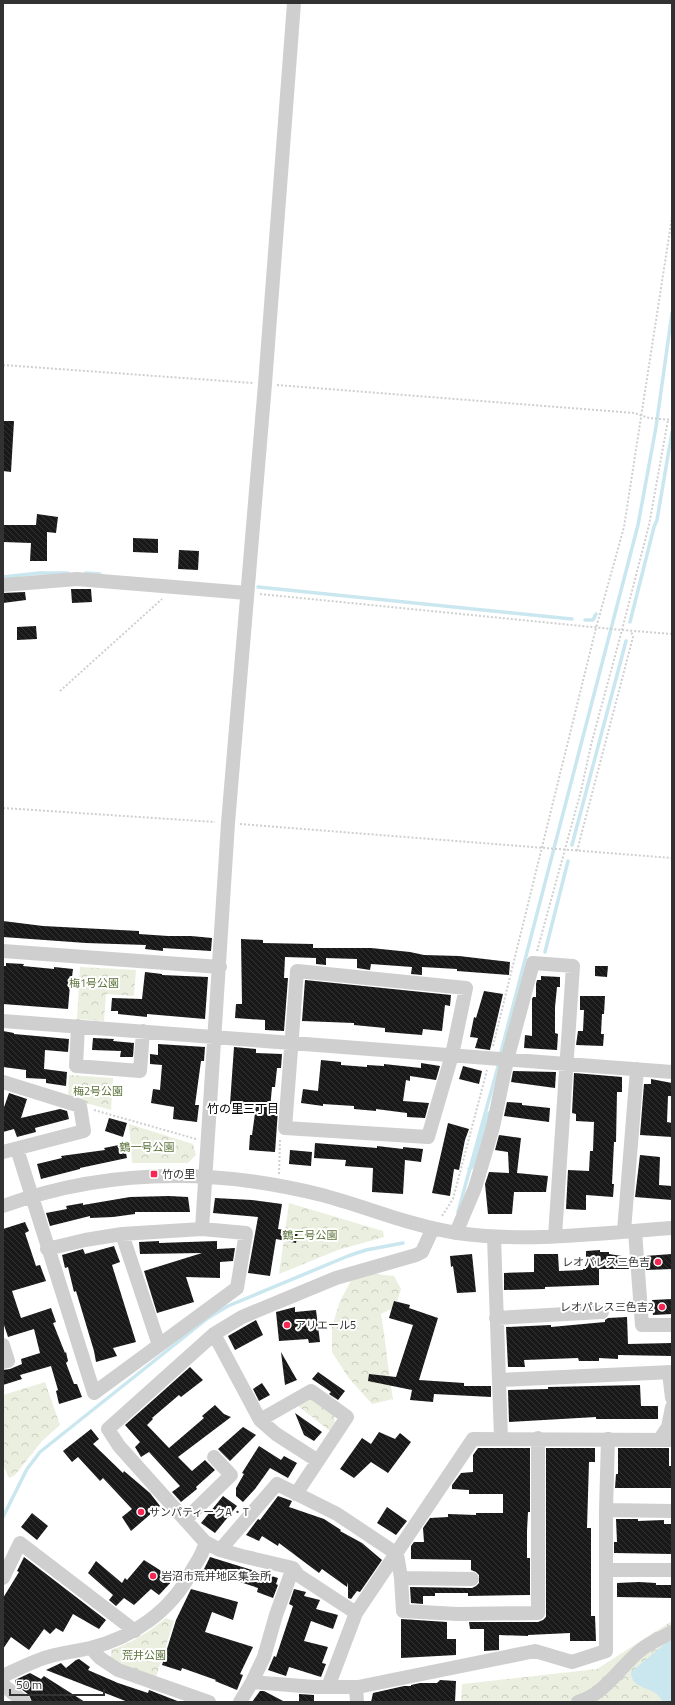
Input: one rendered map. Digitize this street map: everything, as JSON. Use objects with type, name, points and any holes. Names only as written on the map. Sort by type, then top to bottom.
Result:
[{"type":"street","points":[[202,1229],[204,1177],[220,967],[228,823],[294,3]]},
{"type":"street","points":[[3,585],[77,579],[247,593]]},
{"type":"street","points":[[3,951],[220,967]]},
{"type":"street","points":[[456,1232],[475,1188],[493,1127],[499,1060],[534,963],[573,966],[555,1236]]},
{"type":"street","points":[[297,971],[466,988],[452,1055],[428,1137],[285,1128],[297,971]]},
{"type":"street","points":[[3,1021],[672,1072]]},
{"type":"street","points":[[78,1026],[76,1066],[140,1071],[143,1031]]},
{"type":"street","points":[[637,1070],[630,1231],[642,1325],[672,1324]]},
{"type":"street","points":[[3,1082],[80,1106],[84,1131],[10,1150],[31,1196],[47,1249],[94,1394],[158,1345],[237,1288],[246,1233],[202,1229],[122,1234],[85,1240],[47,1249]]},
{"type":"street","points":[[3,1206],[31,1196],[92,1182],[165,1176],[204,1177],[240,1179],[275,1184],[355,1204],[433,1228],[494,1237],[555,1236],[672,1228]]},
{"type":"street","points":[[356,1613],[298,1575],[293,1568],[220,1550],[206,1542],[120,1446],[108,1429],[214,1334],[242,1317],[336,1278],[416,1255],[422,1252],[433,1228]]},
{"type":"street","points":[[122,1234],[158,1345]]},
{"type":"street","points":[[494,1237],[501,1438]]},
{"type":"street","points":[[496,1318],[602,1312]]},
{"type":"street","points":[[214,1334],[260,1420],[276,1434],[318,1461]]},
{"type":"street","points":[[3,1345],[8,1361],[3,1362]]},
{"type":"street","points":[[500,1380],[670,1372],[672,1398]]},
{"type":"street","points":[[260,1420],[311,1391],[347,1417],[296,1494]]},
{"type":"street","points":[[328,1687],[356,1613],[398,1554],[473,1439],[666,1439],[672,1407]]},
{"type":"street","points":[[220,1550],[277,1484],[337,1514],[398,1554],[403,1611],[458,1614],[538,1613],[538,1438]]},
{"type":"street","points":[[252,1682],[328,1687],[356,1687],[535,1652],[572,1662],[606,1651],[606,1510],[608,1439]]},
{"type":"street","points":[[185,1520],[231,1475],[214,1458]]},
{"type":"street","points":[[606,1510],[672,1511]]},
{"type":"street","points":[[3,1676],[50,1656],[91,1648],[118,1639],[135,1631],[151,1620],[183,1587],[204,1550],[206,1542]]},
{"type":"street","points":[[3,1578],[20,1543],[135,1631]]},
{"type":"street","points":[[240,1702],[264,1657],[276,1615],[293,1568]]},
{"type":"street","points":[[606,1570],[672,1570]]},
{"type":"street","points":[[401,1578],[472,1579]]},
{"type":"street","points":[[578,1702],[594,1694],[642,1649],[672,1632]]},
{"type":"street","points":[[91,1648],[100,1658],[118,1670],[209,1702]]},
{"type":"street","points":[[3,1685],[24,1702]]},
{"type":"street","points":[[356,1687],[357,1702]]},
{"type":"path","points":[[442,1216],[453,1199],[499,1060],[516,955],[541,848],[596,628],[624,527],[672,217]]},
{"type":"path","points":[[3,365],[626,412],[649,418],[672,420]]},
{"type":"path","points":[[534,963],[581,790],[591,745],[649,525],[668,420]]},
{"type":"path","points":[[60,691],[175,587]]},
{"type":"path","points":[[247,593],[596,628],[672,634]]},
{"type":"path","points":[[578,851],[633,637],[631,631]]},
{"type":"path","points":[[3,808],[228,823],[672,858]]},
{"type":"path","points":[[80,1106],[196,1140]]},
{"type":"path","points":[[279,1174],[280,1138],[285,1128]]},
{"type":"green space","name":"梅1号公園","points":[[80,967],[136,970],[134,996],[106,994],[104,1021],[77,1019]]},
{"type":"green space","name":"梅2号公園","points":[[69,1075],[113,1078],[111,1110],[68,1098]]},
{"type":"green space","name":"鶴一号公園","points":[[129,1124],[193,1144],[196,1155],[188,1163],[132,1163]]},
{"type":"green space","name":"鶴二号公園","points":[[289,1203],[383,1231],[384,1237],[338,1250],[279,1274]]},
{"type":"green space","points":[[367,1273],[394,1276],[401,1289],[395,1307],[381,1314],[393,1399],[372,1404],[348,1377],[332,1352],[332,1327],[340,1301],[352,1279]]},
{"type":"green space","points":[[45,1382],[60,1425],[42,1441],[15,1475],[9,1478],[3,1465],[3,1395]]},
{"type":"green space","points":[[310,1399],[334,1414],[335,1423],[330,1431],[298,1406]]},
{"type":"green space","name":"荒井公園","points":[[166,1618],[174,1621],[156,1677],[128,1669],[111,1659],[111,1650],[140,1637]]},
{"type":"green space","points":[[672,1621],[672,1702],[461,1702],[462,1684],[597,1669]]},
{"type":"water","points":[[672,1638],[672,1702],[663,1702],[655,1693],[636,1683],[633,1680],[631,1672]]},
{"type":"building","points":[[3,421],[14,421],[11,472],[3,471]]},
{"type":"building","points":[[37,514],[58,517],[56,533],[47,532],[47,561],[30,561],[31,543],[3,542],[3,525],[36,525]]},
{"type":"building","points":[[133,538],[158,539],[158,553],[133,552]]},
{"type":"building","points":[[179,550],[199,551],[198,570],[178,569]]},
{"type":"building","points":[[71,589],[91,589],[92,602],[72,603]]},
{"type":"building","points":[[25,592],[26,600],[3,603],[3,593]]},
{"type":"building","points":[[36,626],[37,639],[17,640],[17,627]]},
{"type":"building","points":[[3,921],[43,926],[139,931],[139,934],[212,938],[211,951],[163,948],[163,951],[145,949],[146,945],[86,943],[3,937]]},
{"type":"building","points":[[241,939],[263,940],[263,943],[313,944],[313,948],[371,948],[424,955],[459,956],[510,962],[509,975],[457,971],[457,969],[422,967],[422,975],[411,974],[412,967],[371,964],[370,970],[357,968],[357,959],[326,958],[326,965],[316,964],[316,958],[285,957],[284,978],[288,978],[284,1031],[265,1030],[265,1020],[235,1018],[236,1004],[242,1004]]},
{"type":"building","points":[[6,963],[24,964],[23,966],[54,969],[54,967],[73,969],[68,1009],[3,1004],[3,966],[6,966]]},
{"type":"building","points":[[595,966],[608,966],[607,977],[595,976]]},
{"type":"building","points":[[145,972],[162,975],[208,977],[205,1019],[147,1014],[147,1017],[118,1014],[118,1011],[111,1011],[112,998],[142,999]]},
{"type":"building","points":[[541,976],[560,977],[560,987],[557,987],[555,1007],[555,1033],[558,1034],[557,1050],[524,1048],[525,1035],[532,1036],[532,999],[533,997],[536,997],[536,984],[537,980],[541,980]]},
{"type":"building","points":[[305,980],[451,995],[450,1006],[445,1005],[442,1031],[423,1029],[422,1035],[385,1032],[385,1028],[354,1025],[354,1023],[302,1021]]},
{"type":"building","points":[[484,991],[503,994],[490,1050],[475,1048],[478,1038],[470,1037],[474,1017],[476,1018]]},
{"type":"building","points":[[580,996],[605,996],[601,1034],[604,1034],[603,1046],[576,1045],[578,1031],[583,1031],[584,1010],[580,1010]]},
{"type":"building","points":[[3,1031],[14,1034],[69,1039],[68,1052],[45,1050],[44,1069],[67,1072],[66,1086],[46,1083],[46,1079],[26,1078],[26,1070],[3,1067]]},
{"type":"building","points":[[93,1038],[114,1039],[113,1041],[134,1043],[133,1057],[120,1057],[121,1051],[92,1050]]},
{"type":"building","points":[[158,1044],[205,1047],[204,1061],[201,1061],[195,1105],[199,1105],[197,1122],[173,1119],[174,1107],[151,1103],[153,1089],[160,1090],[162,1065],[150,1064],[150,1054],[158,1055]]},
{"type":"building","points":[[234,1047],[256,1049],[256,1053],[282,1054],[281,1068],[277,1068],[275,1087],[272,1087],[270,1109],[278,1110],[275,1152],[249,1150],[250,1135],[252,1135],[256,1106],[230,1104]]},
{"type":"building","points":[[321,1060],[341,1062],[341,1065],[367,1067],[367,1065],[384,1066],[384,1064],[421,1068],[421,1063],[440,1066],[436,1080],[410,1076],[410,1081],[406,1080],[403,1101],[429,1103],[425,1118],[407,1117],[407,1113],[376,1109],[376,1111],[354,1109],[354,1106],[323,1104],[323,1106],[301,1103],[303,1089],[318,1091]]},
{"type":"building","points":[[463,1066],[482,1071],[479,1084],[459,1079]]},
{"type":"building","points":[[513,1071],[556,1072],[555,1088],[511,1082]]},
{"type":"building","points":[[574,1073],[622,1077],[622,1092],[617,1092],[616,1142],[614,1142],[612,1184],[614,1184],[613,1197],[586,1195],[586,1210],[566,1209],[568,1170],[589,1171],[590,1151],[593,1151],[594,1122],[576,1121],[576,1114],[572,1113]]},
{"type":"building","points":[[651,1079],[672,1083],[672,1096],[668,1096],[667,1122],[672,1123],[672,1137],[640,1135],[644,1084],[651,1084]]},
{"type":"building","points":[[9,1093],[27,1099],[21,1118],[60,1109],[67,1111],[69,1119],[35,1128],[36,1132],[17,1137],[14,1129],[3,1132],[3,1110]]},
{"type":"building","points":[[507,1102],[550,1108],[549,1122],[504,1116]]},
{"type":"building","points":[[109,1118],[127,1123],[123,1137],[105,1131]]},
{"type":"building","points":[[448,1123],[469,1129],[465,1140],[459,1170],[454,1169],[450,1196],[432,1193]]},
{"type":"building","points":[[499,1135],[521,1138],[517,1173],[548,1176],[546,1192],[514,1192],[512,1214],[488,1214],[485,1184],[489,1172],[509,1173],[508,1152],[495,1150]]},
{"type":"building","points":[[315,1143],[377,1148],[377,1146],[403,1149],[403,1147],[423,1149],[421,1162],[405,1160],[403,1194],[372,1192],[373,1168],[345,1166],[346,1160],[314,1158]]},
{"type":"building","points":[[124,1144],[127,1158],[80,1168],[41,1179],[37,1164],[62,1158],[61,1156],[105,1150],[104,1148]]},
{"type":"building","points":[[290,1150],[312,1152],[311,1166],[289,1164]]},
{"type":"building","points":[[640,1155],[660,1157],[659,1185],[672,1186],[672,1200],[635,1197]]},
{"type":"building","points":[[130,1197],[188,1197],[190,1212],[135,1212],[135,1214],[113,1217],[90,1218],[90,1216],[50,1226],[46,1213],[67,1209],[66,1206],[83,1203],[83,1205]]},
{"type":"building","points":[[215,1198],[252,1200],[282,1204],[278,1229],[298,1232],[296,1243],[276,1239],[270,1276],[248,1273],[258,1217],[213,1213]]},
{"type":"building","points":[[25,1222],[29,1231],[25,1233],[36,1266],[40,1265],[46,1281],[12,1291],[21,1318],[51,1308],[56,1322],[53,1323],[65,1353],[66,1352],[68,1361],[66,1363],[74,1384],[77,1384],[82,1397],[59,1404],[56,1391],[58,1390],[51,1366],[20,1375],[22,1379],[3,1385],[3,1370],[22,1364],[21,1359],[40,1353],[34,1329],[8,1337],[3,1322],[3,1229]]},
{"type":"building","points":[[159,1241],[159,1243],[217,1241],[217,1249],[235,1248],[233,1261],[220,1262],[220,1278],[186,1277],[194,1302],[157,1313],[144,1271],[202,1253],[140,1254],[139,1242]]},
{"type":"building","points":[[114,1246],[120,1262],[112,1265],[136,1342],[113,1348],[117,1356],[96,1362],[76,1291],[74,1292],[68,1267],[65,1268],[62,1255],[83,1249],[85,1254]]},
{"type":"building","points":[[600,1250],[600,1252],[609,1252],[609,1254],[628,1257],[629,1269],[599,1269],[599,1285],[504,1290],[504,1273],[534,1272],[534,1254],[558,1254],[559,1271],[583,1270],[586,1269],[586,1251]]},
{"type":"building","points":[[472,1254],[476,1292],[457,1293],[450,1256]]},
{"type":"building","name":"レオパレス三色吉","points":[[672,1254],[672,1269],[646,1270],[645,1256]]},
{"type":"building","name":"レオパレス三色吉2","points":[[672,1299],[672,1314],[653,1315],[652,1300]]},
{"type":"building","points":[[394,1301],[410,1305],[409,1308],[438,1318],[419,1380],[464,1383],[464,1386],[491,1386],[491,1397],[434,1394],[433,1402],[410,1400],[412,1390],[368,1381],[369,1374],[396,1377],[413,1325],[389,1318]]},
{"type":"building","points":[[295,1307],[295,1312],[316,1310],[320,1342],[309,1343],[308,1339],[279,1341],[276,1312]]},
{"type":"building","points":[[627,1317],[628,1344],[672,1343],[672,1356],[618,1355],[618,1359],[599,1358],[599,1361],[579,1361],[578,1358],[524,1360],[525,1367],[508,1367],[506,1327],[551,1325],[551,1327],[605,1322],[608,1318]]},
{"type":"building","points":[[256,1320],[263,1335],[235,1350],[228,1336]]},
{"type":"building","points":[[281,1352],[297,1380],[285,1385]]},
{"type":"building","points":[[190,1367],[203,1380],[181,1397],[179,1395],[152,1418],[153,1419],[147,1425],[169,1448],[204,1418],[202,1416],[215,1405],[224,1414],[231,1417],[178,1457],[192,1471],[205,1460],[215,1470],[196,1487],[197,1489],[181,1502],[172,1492],[180,1486],[149,1452],[141,1457],[135,1447],[140,1442],[125,1425]]},
{"type":"building","points":[[318,1372],[345,1391],[338,1400],[329,1394],[331,1392],[312,1379]]},
{"type":"building","points":[[262,1383],[270,1395],[259,1401],[253,1389]]},
{"type":"building","points":[[640,1385],[641,1406],[658,1406],[658,1419],[596,1419],[596,1417],[509,1422],[508,1390],[548,1389],[548,1387]]},
{"type":"building","points":[[295,1413],[322,1432],[314,1441],[304,1435]]},
{"type":"building","points":[[243,1427],[256,1435],[230,1461],[218,1449]]},
{"type":"building","points":[[91,1429],[99,1439],[93,1444],[123,1473],[124,1471],[150,1493],[160,1506],[131,1531],[122,1517],[132,1509],[103,1478],[100,1481],[78,1457],[72,1462],[63,1451]]},
{"type":"building","points":[[379,1432],[395,1439],[400,1433],[411,1442],[388,1473],[371,1462],[354,1478],[340,1469],[362,1438],[371,1444]]},
{"type":"building","points":[[259,1446],[281,1460],[284,1456],[297,1463],[288,1478],[270,1468],[255,1489],[243,1502],[236,1496],[236,1488],[244,1474],[242,1473]]},
{"type":"building","points":[[478,1448],[530,1448],[530,1512],[528,1512],[527,1558],[530,1558],[530,1595],[468,1596],[468,1593],[435,1593],[435,1596],[423,1596],[423,1604],[411,1603],[410,1587],[472,1588],[479,1583],[479,1575],[471,1570],[471,1560],[411,1559],[411,1546],[414,1542],[424,1542],[423,1528],[430,1518],[448,1517],[448,1514],[476,1515],[476,1513],[503,1513],[503,1494],[469,1494],[469,1490],[452,1489],[452,1485],[461,1473],[473,1472],[473,1455]]},
{"type":"building","points":[[546,1448],[595,1448],[595,1462],[589,1462],[587,1528],[591,1528],[591,1616],[595,1616],[596,1641],[570,1641],[570,1633],[528,1636],[499,1635],[499,1650],[484,1651],[484,1629],[470,1629],[469,1622],[538,1622],[546,1617]]},
{"type":"building","points":[[618,1448],[669,1448],[669,1466],[672,1466],[672,1488],[615,1488],[616,1474],[618,1474]]},
{"type":"building","points":[[223,1496],[237,1506],[215,1533],[201,1523]]},
{"type":"building","points":[[278,1496],[292,1501],[289,1507],[324,1519],[341,1530],[340,1531],[362,1543],[382,1560],[360,1592],[357,1591],[351,1599],[348,1598],[348,1582],[347,1587],[322,1569],[319,1573],[279,1543],[278,1546],[262,1536],[259,1541],[246,1535],[258,1519],[260,1520]]},
{"type":"building","points":[[387,1507],[407,1521],[396,1535],[377,1523]]},
{"type":"building","points":[[32,1513],[48,1526],[37,1540],[21,1527]]},
{"type":"building","points":[[616,1519],[638,1519],[638,1521],[664,1520],[664,1524],[672,1524],[672,1554],[614,1553],[614,1542],[617,1542]]},
{"type":"building","points":[[24,1557],[106,1620],[99,1629],[73,1614],[63,1632],[56,1628],[50,1634],[44,1629],[29,1650],[11,1637],[3,1649],[3,1598],[19,1572],[17,1571]]},
{"type":"building","points":[[210,1557],[278,1578],[276,1584],[278,1585],[273,1598],[257,1592],[258,1588],[225,1577],[224,1579],[203,1571]]},
{"type":"building","points":[[144,1560],[174,1579],[159,1595],[151,1589],[134,1605],[124,1598],[116,1606],[109,1600],[113,1595],[88,1573],[96,1561],[122,1583],[125,1578],[127,1580]]},
{"type":"building","points":[[617,1583],[656,1583],[656,1585],[672,1585],[672,1598],[617,1597]]},
{"type":"building","points":[[191,1589],[238,1602],[233,1620],[212,1612],[205,1632],[253,1647],[240,1674],[243,1675],[237,1690],[215,1681],[216,1680],[182,1668],[181,1671],[162,1665],[176,1620]]},
{"type":"building","points":[[294,1589],[306,1592],[304,1596],[320,1600],[316,1609],[338,1615],[333,1629],[311,1621],[304,1641],[328,1647],[322,1663],[326,1664],[321,1677],[289,1667],[286,1676],[268,1670],[274,1656],[276,1657],[293,1606],[289,1604]]},
{"type":"building","points":[[401,1619],[447,1622],[447,1639],[456,1639],[456,1655],[401,1658]]},
{"type":"building","points":[[79,1659],[90,1667],[88,1670],[118,1683],[148,1693],[149,1690],[180,1702],[128,1702],[46,1670],[61,1663],[66,1668]]},
{"type":"building","points":[[30,1673],[41,1679],[44,1676],[85,1702],[32,1702],[29,1695],[16,1685],[15,1680]]},
{"type":"building","points":[[440,1680],[456,1681],[455,1702],[371,1702],[373,1693],[420,1683],[437,1683]]},
{"type":"building","points":[[260,1691],[264,1691],[285,1702],[252,1702]]},
{"type":"building","points":[[299,1694],[314,1695],[314,1702],[299,1702]]},
{"type":"waterway","points":[[500,1056],[638,525],[656,427],[672,313]]},
{"type":"waterway","points":[[630,622],[657,520],[672,432]]},
{"type":"waterway","points":[[3,577],[39,573],[68,573]]},
{"type":"waterway","points":[[86,573],[100,574]]},
{"type":"waterway","points":[[258,587],[572,619]]},
{"type":"waterway","points":[[585,620],[593,620],[596,614]]},
{"type":"waterway","points":[[572,845],[626,641]]},
{"type":"waterway","points":[[545,952],[568,861]]},
{"type":"waterway","points":[[458,1212],[499,1063]]},
{"type":"waterway","points":[[469,1169],[474,1166],[489,1113]]},
{"type":"waterway","points":[[3,1517],[27,1469],[40,1452],[208,1318],[228,1306],[348,1256],[366,1250],[403,1243]]},
{"type":"place","name":"竹の里","points":[[154,1174]]},
{"type":"place","name":"レオパレス三色吉","points":[[658,1262]]},
{"type":"place","name":"レオパレス三色吉2","points":[[662,1307]]},
{"type":"place","name":"アリエール5","points":[[287,1325]]},
{"type":"place","name":"サンパティークA・T","points":[[141,1512]]},
{"type":"place","name":"岩沼市荒井地区集会所","points":[[153,1576]]},
{"type":"district","name":"竹の里三丁目","points":[[243,1109]]}]
